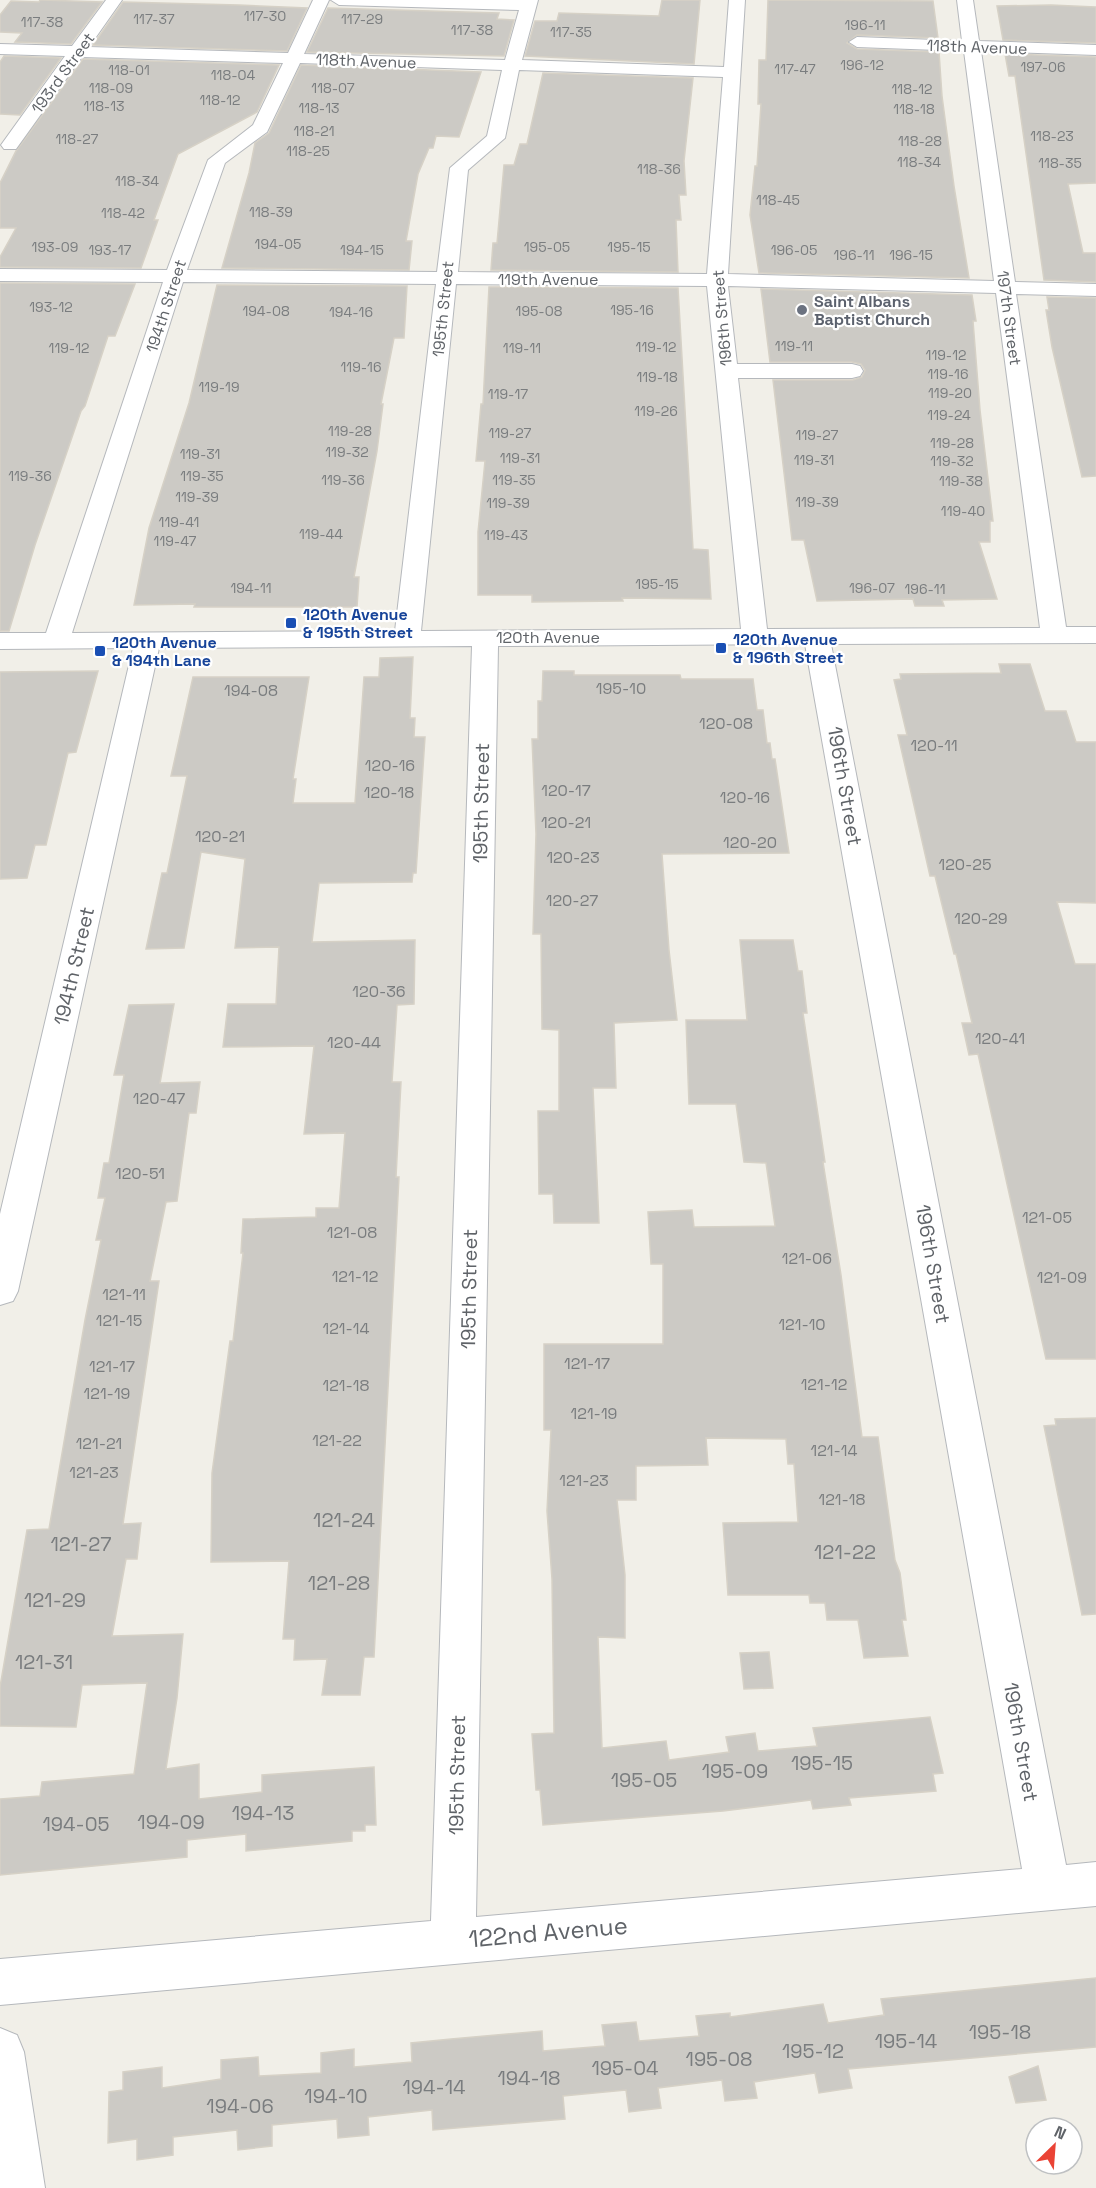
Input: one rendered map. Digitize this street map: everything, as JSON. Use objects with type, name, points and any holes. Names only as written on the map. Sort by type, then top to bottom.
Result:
[{"type":"street","name":"193rd Street","points":[[10,145],[79,52],[114,0]]},
{"type":"street","name":"194th Street","points":[[57,640],[175,276],[216,160],[261,128],[321,0]]},
{"type":"street","points":[[339,0],[529,3]]},
{"type":"street","name":"196th Street","points":[[737,0],[717,280],[755,636]]},
{"type":"street","name":"197th Street","points":[[965,0],[1054,635]]},
{"type":"street","name":"195th Street","points":[[407,638],[459,168],[495,138],[529,3]]},
{"type":"street","name":"118th Avenue","points":[[857,42],[1096,50]]},
{"type":"street","name":"118th Avenue","points":[[0,49],[732,72]]},
{"type":"street","name":"119th Avenue","points":[[0,275],[717,280],[1096,290]]},
{"type":"street","points":[[727,371],[852,371]]},
{"type":"street","name":"120th Avenue","points":[[0,641],[1096,635]]},
{"type":"street","name":"196th Street","points":[[817,637],[1048,1890]]},
{"type":"street","name":"195th Street","points":[[453,1940],[485,638]]},
{"type":"street","name":"194th Street","points":[[0,1291],[148,640]]},
{"type":"street","name":"122nd Avenue","points":[[0,1982],[1096,1884]]},
{"type":"street","points":[[0,2052],[20,2188]]},
{"type":"building","points":[[40,0],[102,2],[71,44],[15,42],[22,33],[0,32],[0,15],[11,1],[39,2]]},
{"type":"building","points":[[662,0],[700,0],[694,64],[525,56],[535,21],[557,21],[559,13],[659,16]]},
{"type":"building","points":[[768,0],[933,1],[938,38],[857,35],[847,43],[857,49],[939,52],[942,96],[969,278],[759,273],[750,215],[755,166],[757,166],[761,104],[758,104],[759,60],[766,60]]},
{"type":"building","points":[[123,2],[307,8],[287,51],[93,45]]},
{"type":"building","points":[[997,6],[1096,7],[1096,43],[1003,40]]},
{"type":"building","points":[[328,8],[499,13],[497,19],[514,20],[504,56],[307,52]]},
{"type":"building","points":[[1005,54],[1096,57],[1096,183],[1068,184],[1083,253],[1096,253],[1096,282],[1044,280],[1015,76],[1009,76]]},
{"type":"building","points":[[4,56],[61,58],[20,115],[0,114],[0,62]]},
{"type":"building","points":[[83,59],[279,65],[257,112],[178,154],[154,220],[158,220],[141,268],[0,267],[0,257],[16,228],[0,228],[0,183],[16,151]]},
{"type":"building","points":[[301,65],[481,72],[459,137],[436,136],[433,148],[429,148],[418,174],[406,241],[412,241],[409,270],[222,268],[249,173],[255,143],[269,133]]},
{"type":"building","points":[[543,73],[693,78],[684,161],[686,195],[679,195],[681,220],[676,220],[678,272],[491,270],[493,243],[497,243],[504,165],[514,165],[520,144],[527,144]]},
{"type":"building","points":[[0,283],[135,284],[115,336],[108,336],[35,545],[9,631],[0,631]]},
{"type":"building","points":[[217,285],[407,286],[404,338],[394,338],[381,404],[383,404],[377,451],[354,577],[359,577],[357,607],[134,605],[149,528],[189,403]]},
{"type":"building","points":[[489,287],[678,288],[693,549],[708,550],[711,599],[622,598],[623,601],[532,602],[532,595],[478,595],[478,532],[485,461],[476,461],[481,404],[483,404]]},
{"type":"building","points":[[761,289],[972,295],[976,321],[973,321],[980,410],[993,521],[990,521],[990,542],[979,542],[997,599],[942,600],[944,606],[915,606],[913,599],[817,601],[804,540],[792,540],[773,380],[853,380],[862,377],[865,370],[861,364],[852,362],[770,362]]},
{"type":"building","points":[[1047,297],[1096,298],[1096,476],[1082,477],[1052,347],[1046,310],[1049,310]]},
{"type":"building","points":[[413,657],[410,718],[415,718],[414,737],[425,737],[416,873],[413,873],[412,882],[319,883],[312,942],[415,940],[414,1004],[397,1005],[392,1082],[401,1082],[396,1177],[399,1177],[374,1657],[364,1657],[360,1695],[322,1695],[327,1659],[294,1660],[295,1639],[283,1639],[289,1561],[211,1562],[212,1473],[230,1341],[233,1341],[243,1253],[241,1253],[243,1219],[316,1217],[316,1208],[339,1208],[345,1133],[304,1134],[314,1046],[223,1047],[228,1004],[276,1004],[279,947],[235,948],[245,859],[201,852],[184,948],[146,949],[162,873],[167,873],[187,776],[171,776],[193,677],[309,677],[293,779],[296,779],[293,803],[355,803],[364,677],[379,677],[380,658]]},
{"type":"building","points":[[999,664],[1030,664],[1045,711],[1066,711],[1076,742],[1096,742],[1096,903],[1057,902],[1075,964],[1096,964],[1096,1359],[1046,1359],[978,1054],[969,1055],[962,1023],[972,1023],[956,954],[954,954],[935,876],[930,876],[898,735],[907,735],[894,680],[901,679],[900,674],[1001,673]]},
{"type":"building","points":[[98,671],[76,752],[68,753],[46,845],[35,845],[27,878],[0,879],[0,672]]},
{"type":"building","points":[[543,671],[574,671],[574,675],[680,675],[681,679],[753,679],[757,710],[763,710],[767,743],[770,743],[772,759],[775,759],[789,853],[662,854],[677,1020],[614,1023],[616,1088],[593,1088],[599,1223],[554,1223],[553,1194],[539,1194],[538,1111],[559,1111],[559,1030],[542,1029],[541,934],[533,934],[536,834],[532,739],[538,739],[538,701],[542,701]]},
{"type":"building","points":[[740,940],[793,940],[798,971],[802,971],[807,1013],[803,1013],[862,1437],[878,1437],[895,1560],[900,1573],[906,1620],[902,1620],[908,1656],[864,1658],[858,1620],[827,1620],[825,1603],[810,1603],[809,1595],[728,1595],[723,1523],[798,1522],[794,1464],[788,1464],[786,1439],[706,1438],[708,1465],[636,1466],[636,1500],[617,1500],[625,1575],[625,1638],[598,1637],[602,1748],[666,1741],[669,1760],[729,1752],[726,1737],[755,1733],[758,1751],[817,1746],[813,1728],[930,1717],[943,1773],[933,1774],[936,1791],[849,1798],[851,1805],[813,1809],[811,1800],[723,1811],[543,1825],[540,1790],[536,1790],[532,1734],[554,1733],[552,1579],[547,1511],[551,1430],[544,1430],[544,1344],[663,1344],[663,1264],[651,1264],[648,1212],[692,1210],[694,1227],[775,1226],[766,1163],[744,1162],[736,1104],[689,1104],[686,1020],[747,1020]]},
{"type":"building","points":[[174,1004],[160,1083],[200,1082],[196,1113],[189,1113],[177,1201],[166,1202],[150,1281],[159,1281],[123,1524],[141,1523],[137,1559],[126,1559],[112,1636],[183,1634],[177,1698],[166,1769],[199,1764],[199,1799],[262,1792],[262,1775],[374,1767],[376,1825],[365,1825],[365,1831],[352,1831],[352,1841],[246,1851],[246,1834],[187,1840],[187,1857],[0,1875],[0,1799],[40,1796],[42,1782],[134,1774],[147,1683],[82,1685],[76,1727],[0,1726],[0,1687],[27,1530],[49,1529],[101,1240],[96,1240],[105,1198],[98,1198],[104,1163],[109,1163],[124,1075],[114,1075],[129,1005]]},
{"type":"building","points":[[1096,1418],[1096,1614],[1082,1615],[1044,1426],[1056,1425],[1055,1419]]},
{"type":"building","points":[[769,1652],[773,1688],[744,1689],[740,1653]]},
{"type":"building","points":[[1096,1978],[1096,2047],[848,2069],[852,2088],[819,2093],[815,2073],[754,2082],[757,2098],[725,2101],[722,2080],[658,2088],[661,2108],[629,2112],[626,2090],[563,2096],[565,2119],[433,2130],[432,2110],[368,2117],[369,2135],[338,2138],[337,2119],[272,2125],[272,2146],[238,2150],[237,2130],[173,2137],[173,2155],[137,2160],[137,2139],[108,2143],[109,2092],[123,2090],[123,2072],[162,2067],[162,2088],[221,2079],[221,2060],[258,2057],[259,2076],[321,2073],[321,2053],[354,2049],[354,2067],[412,2062],[411,2043],[542,2031],[543,2051],[605,2046],[602,2025],[636,2022],[639,2041],[699,2036],[696,2016],[730,2013],[730,2017],[823,2004],[828,2023],[884,2015],[881,1999]]},
{"type":"building","points":[[1038,2066],[1046,2100],[1016,2103],[1009,2077]]},
{"type":"place","name":"Saint Albans Baptist Church","points":[[802,310]]},
{"type":"place","name":"120th Avenue & 195th Street","points":[[291,623]]},
{"type":"place","name":"120th Avenue & 196th Street","points":[[721,648]]},
{"type":"place","name":"120th Avenue & 194th Lane","points":[[100,651]]}]
